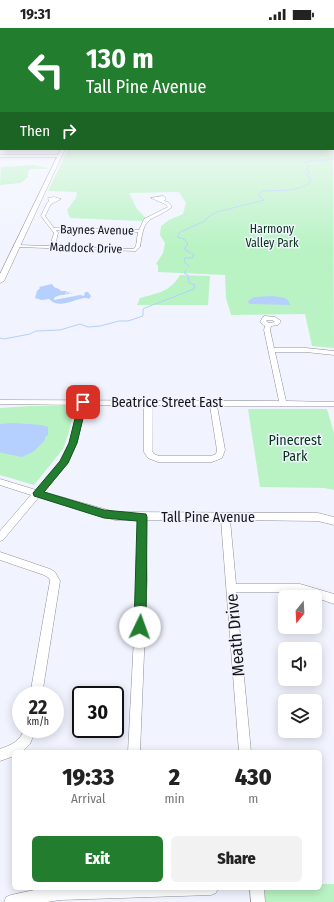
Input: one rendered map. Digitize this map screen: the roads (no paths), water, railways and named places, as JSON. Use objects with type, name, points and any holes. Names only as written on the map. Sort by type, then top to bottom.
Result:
[{"type":"main road","points":[[0,280],[55,165]]},
{"type":"street","points":[[140,231],[142,224],[146,219],[170,208],[162,200]]},
{"type":"street","points":[[51,201],[43,216],[56,233],[52,247]]},
{"type":"street","name":"Baynes Avenue","points":[[53,229],[140,231]]},
{"type":"street","name":"Maddock Drive","points":[[17,246],[134,250],[138,247],[140,231]]},
{"type":"street","points":[[268,325],[267,330],[283,404]]},
{"type":"street","points":[[272,350],[306,350],[334,353]]},
{"type":"street","name":"Beatrice Street East","points":[[0,402],[334,404]]},
{"type":"street","points":[[0,537],[64,463],[73,443],[83,402]]},
{"type":"street","points":[[148,403],[148,452],[151,456],[158,459],[212,459],[219,456],[221,450],[213,403]]},
{"type":"street","name":"Tall Pine Avenue","points":[[0,482],[104,514],[121,517],[318,517],[334,521]]},
{"type":"street","points":[[134,750],[142,580],[142,517]]},
{"type":"street","name":"Meath Drive","points":[[225,517],[245,750]]},
{"type":"street","points":[[0,556],[49,574],[55,581],[38,686]]},
{"type":"street","points":[[231,588],[300,588],[334,599]]},
{"type":"street","points":[[15,750],[22,746],[27,738]]},
{"type":"street","points":[[0,755],[12,751]]},
{"type":"street","points":[[11,902],[44,895],[114,890]]},
{"type":"street","points":[[257,890],[258,902]]},
{"type":"water","points":[[52,284],[54,287],[61,290],[60,291],[67,291],[65,294],[70,291],[68,294],[74,292],[69,294],[56,296],[54,300],[80,295],[84,296],[85,292],[88,292],[91,296],[89,299],[85,298],[59,304],[54,303],[49,299],[42,300],[35,298],[37,291],[40,288],[39,287]]},
{"type":"water","points":[[272,296],[285,298],[288,300],[290,305],[249,304],[248,301],[254,297]]},
{"type":"water","points":[[12,423],[42,425],[48,427],[48,435],[33,452],[22,457],[2,453],[0,452],[0,424]]},
{"type":"waterway","points":[[189,267],[184,261],[185,258],[192,258],[194,255],[184,249],[188,244],[184,239],[177,237],[180,232],[205,221],[208,217],[217,212],[264,200],[258,195],[263,191],[291,190],[308,185],[311,178],[306,175],[309,172],[307,168],[310,166],[308,165]]},
{"type":"waterway","points":[[0,338],[4,339],[30,334],[36,331],[60,330],[80,324],[88,327],[100,326],[119,321],[128,321],[143,316],[143,309],[194,289],[195,285],[189,283],[188,275],[184,273],[186,270]]},
{"type":"park label","name":"Harmony Valley Park","points":[[272,236]]},
{"type":"park label","name":"Pinecrest Park","points":[[295,448]]}]
